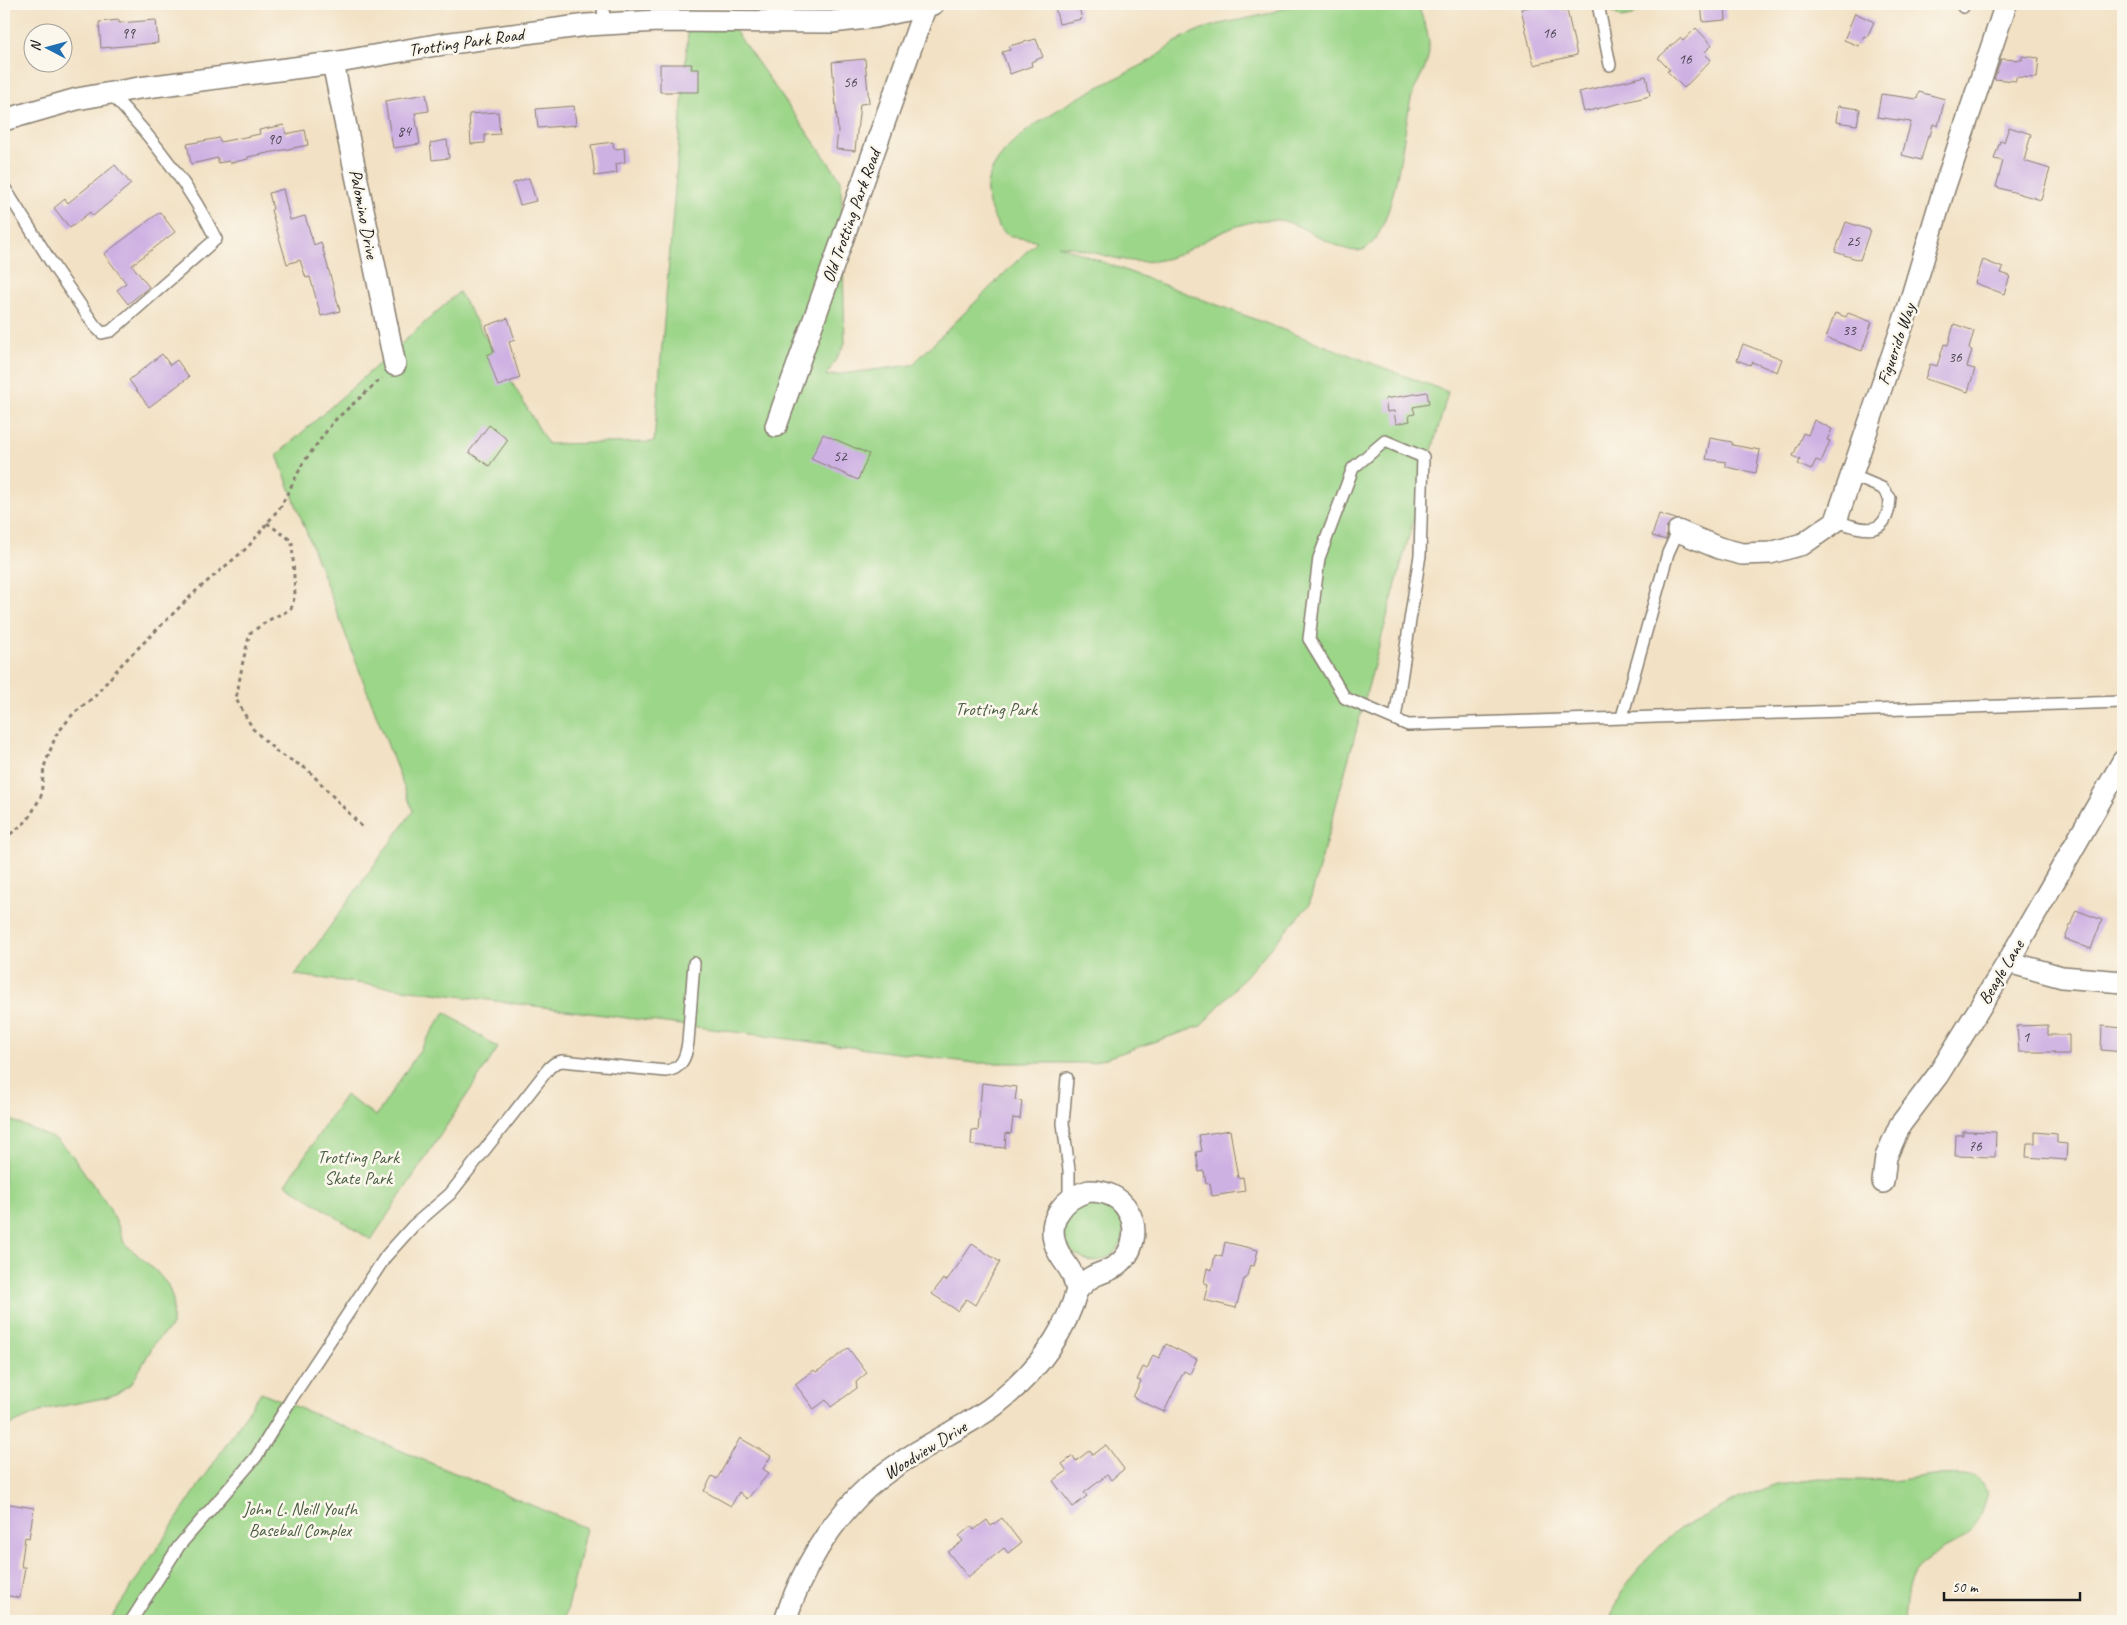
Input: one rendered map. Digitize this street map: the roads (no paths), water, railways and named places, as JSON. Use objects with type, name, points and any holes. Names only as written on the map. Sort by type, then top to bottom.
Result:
[{"type":"street","name":"Figuerido Way","points":[[1836,521],[1909,306],[1944,189],[2006,4]]},
{"type":"street","name":"Trotting Park Road","points":[[4,120],[77,99],[110,93],[333,63],[603,13],[832,22],[874,18],[930,5]]},
{"type":"street","name":"Old Trotting Park Road","points":[[776,426],[930,5]]},
{"type":"street","name":"Palomino Drive","points":[[333,63],[394,365]]},
{"type":"street","points":[[1678,531],[1719,548],[1742,554],[1770,553],[1803,544],[1836,521]]},
{"type":"street","name":"Beagle Lane","points":[[1883,1182],[1886,1157],[1900,1125],[1938,1075],[2008,962],[2123,761]]},
{"type":"street","points":[[2008,962],[2062,977],[2123,982]]},
{"type":"street","points":[[1089,1191],[1110,1194],[1127,1208],[1134,1229],[1130,1250],[1124,1260],[1115,1267],[1091,1278],[1077,1290],[1072,1272],[1057,1250],[1054,1240],[1053,1228],[1055,1217],[1068,1199],[1089,1191]]},
{"type":"street","name":"Woodview Drive","points":[[785,1621],[806,1568],[822,1543],[852,1504],[868,1487],[893,1468],[994,1406],[1018,1385],[1050,1349],[1068,1318],[1077,1290]]},
{"type":"lane","points":[[1598,4],[1610,65]]},
{"type":"lane","points":[[4,187],[56,270],[95,326],[102,333],[111,332],[216,239],[201,209],[136,120],[110,93]]},
{"type":"lane","points":[[1395,719],[1420,555],[1423,457],[1385,441],[1353,468],[1318,558],[1309,640],[1345,698],[1408,725],[2123,702]]},
{"type":"lane","points":[[1836,521],[1865,529],[1876,529],[1885,522],[1889,510],[1890,498],[1882,488],[1851,475]]},
{"type":"lane","points":[[1622,717],[1668,553],[1678,531]]},
{"type":"lane","points":[[131,1621],[180,1546],[256,1458],[292,1398],[386,1256],[413,1226],[450,1194],[549,1068],[555,1063],[562,1061],[666,1071],[674,1070],[681,1064],[686,1055],[688,1042],[694,963]]},
{"type":"lane","points":[[1067,1078],[1063,1123],[1069,1170],[1068,1199]]},
{"type":"park label","name":"Trotting Park","points":[[996,709]]},
{"type":"park label","name":"Trotting Park Skate Park","points":[[358,1167]]},
{"type":"park label","name":"John L. Neill Youth Baseball Complex","points":[[300,1519]]}]
